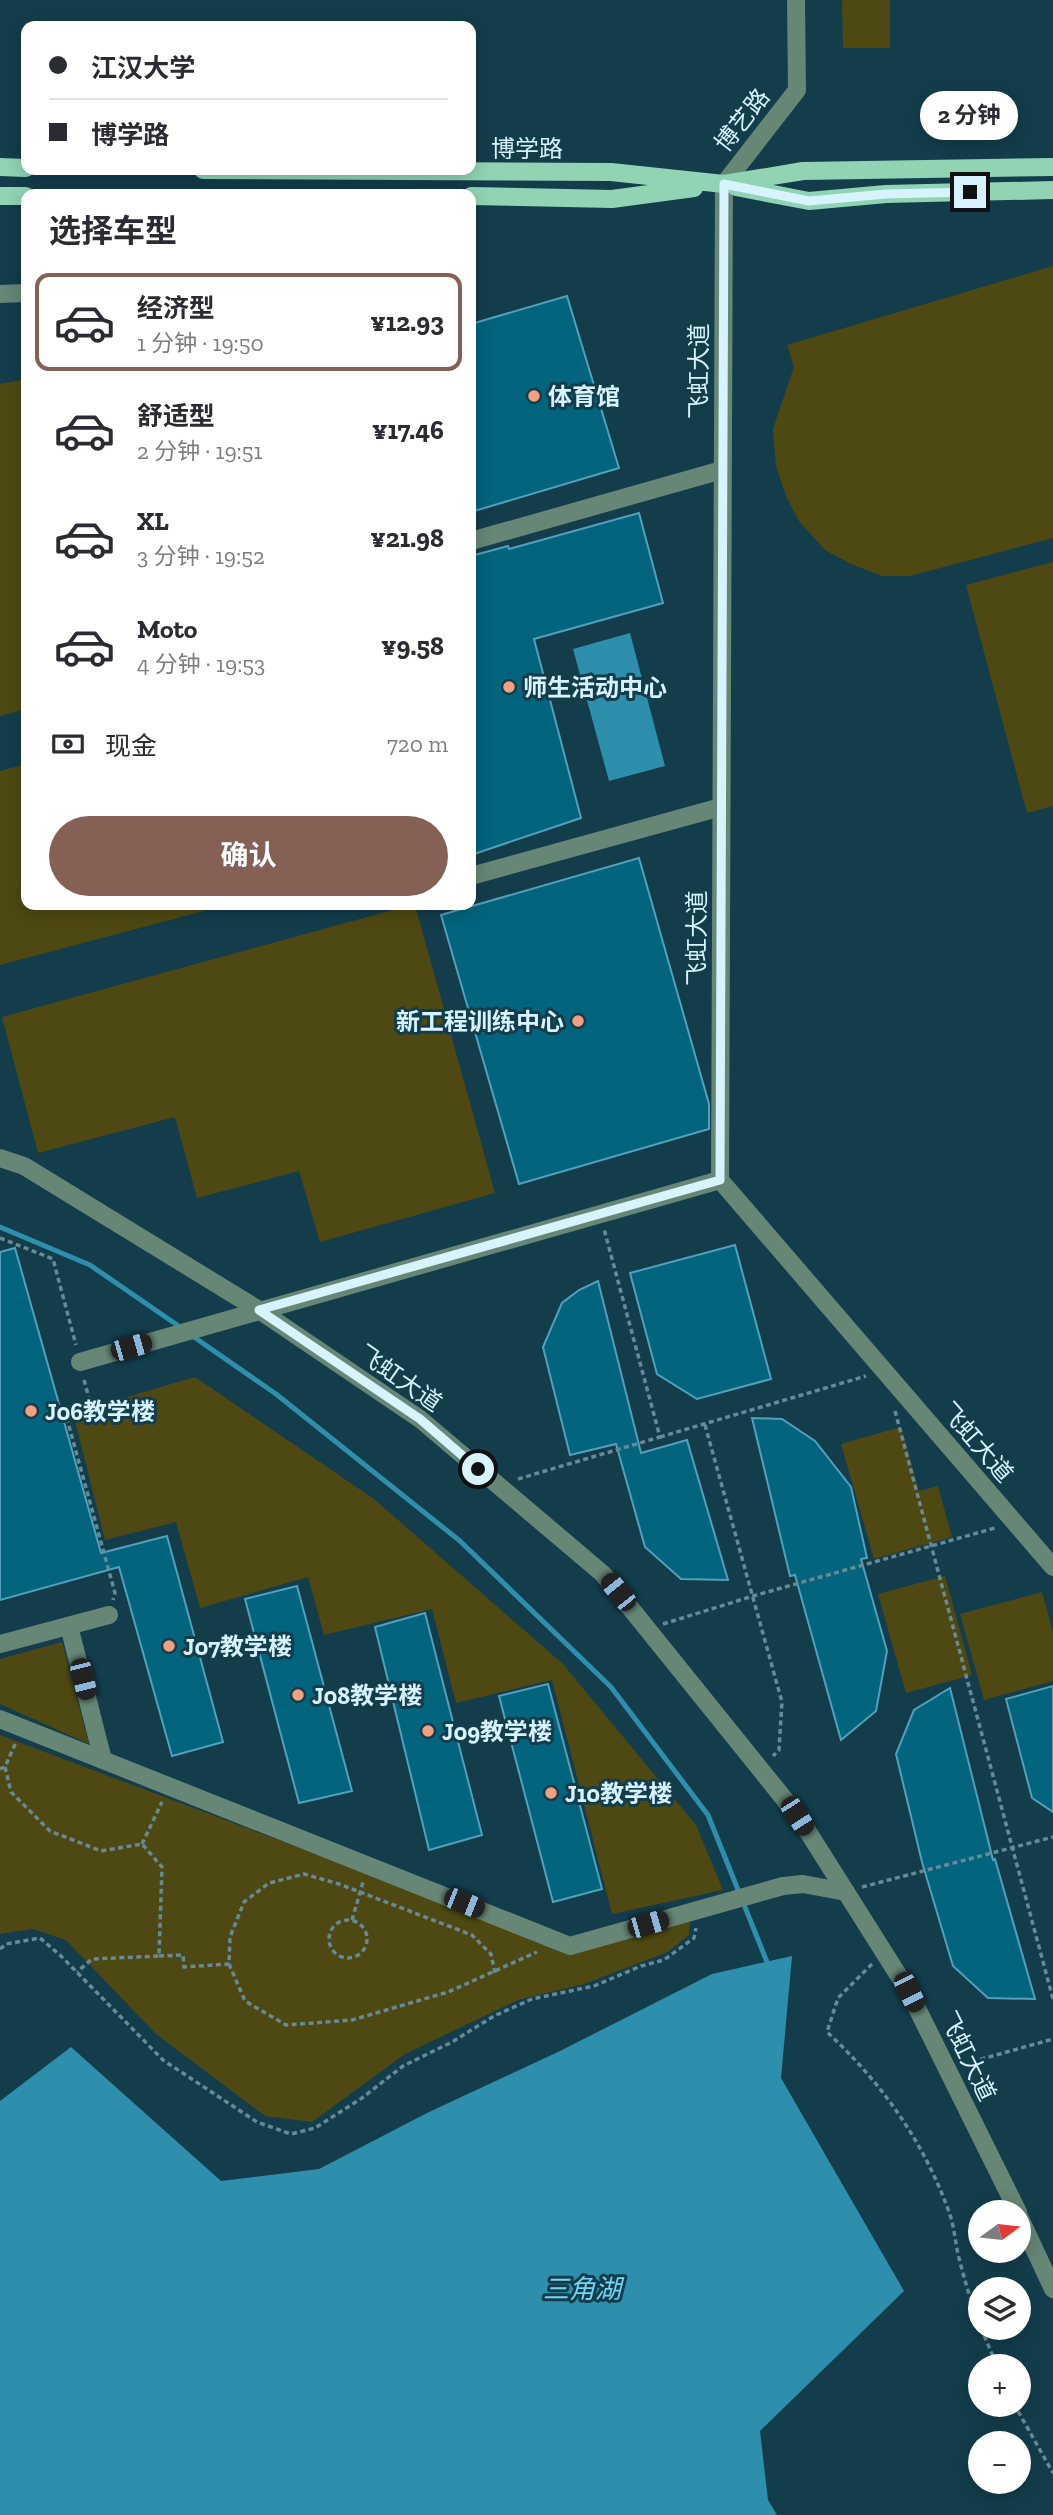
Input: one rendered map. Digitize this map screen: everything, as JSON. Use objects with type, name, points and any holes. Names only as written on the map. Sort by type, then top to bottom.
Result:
[{"type":"main road","points":[[0,167],[21,168]]},
{"type":"main road","name":"博学路","points":[[476,196],[612,199],[803,171],[1053,167]]},
{"type":"main road","name":"博学路","points":[[476,171],[611,172],[724,184],[809,201],[886,194],[1053,190]]},
{"type":"main road","points":[[0,196],[21,196]]},
{"type":"street","name":"博艺路","points":[[724,184],[797,90],[796,0]]},
{"type":"street","name":"飞虹大道","points":[[724,184],[720,1180],[1053,1567]]},
{"type":"street","points":[[0,294],[21,293]]},
{"type":"street","points":[[476,540],[722,470]]},
{"type":"street","points":[[476,875],[721,807]]},
{"type":"street","name":"飞虹大道","points":[[0,1158],[24,1166],[259,1310],[420,1419],[603,1574],[797,1816],[909,1992],[1012,2200]]},
{"type":"street","points":[[80,1362],[720,1180]]},
{"type":"street","points":[[0,1644],[109,1615]]},
{"type":"street","points":[[69,1626],[103,1760]]},
{"type":"street","points":[[0,1719],[570,1946],[783,1886],[803,1884],[846,1892]]},
{"type":"street","name":"飞虹大道","points":[[1031,2241],[1053,2288]]},
{"type":"path","points":[[600,1214],[660,1437]]},
{"type":"path","points":[[0,1238],[53,1259],[90,1402],[64,1408],[115,1593],[109,1615]]},
{"type":"path","points":[[498,1485],[884,1371]]},
{"type":"path","points":[[894,1409],[1053,1999]]},
{"type":"path","points":[[705,1424],[782,1702],[779,1751],[758,1768]]},
{"type":"path","points":[[648,1629],[753,1596],[1014,1522]]},
{"type":"path","points":[[22,1728],[3,1768],[11,1792],[50,1831],[102,1851],[142,1844]]},
{"type":"path","points":[[142,1844],[170,1787]]},
{"type":"path","points":[[846,1892],[1053,1836]]},
{"type":"path","points":[[142,1844],[162,1867],[159,1956]]},
{"type":"path","points":[[352,1920],[368,1866]]},
{"type":"path","points":[[495,1973],[491,1954],[472,1935],[339,1884],[304,1874],[269,1884],[244,1902],[230,1937],[229,1964],[245,2001],[286,2025],[352,2020],[448,1992],[495,1973],[560,1942]]},
{"type":"path","points":[[0,1949],[6,1944],[40,1938],[163,2060],[257,2122],[291,2134],[314,2128],[362,2098],[403,2066],[452,2042],[494,2016],[532,1999],[594,1986],[641,1966],[664,1960],[694,1938],[700,1909]]},
{"type":"path","points":[[352,1920],[365,1931],[366,1943],[360,1953],[350,1958],[343,1957],[333,1950],[330,1944],[331,1931],[340,1922],[352,1920]]},
{"type":"path","points":[[884,1953],[838,1998],[827,2032],[883,2092],[911,2131],[950,2214],[968,2292]]},
{"type":"path","points":[[77,1972],[92,1959],[183,1955],[184,1967],[229,1964]]},
{"type":"path","points":[[947,2069],[1053,2039]]},
{"type":"path","points":[[1021,2417],[1053,2473]]},
{"type":"shaded area","points":[[842,0],[890,0],[890,48],[843,48]]},
{"type":"shaded area","points":[[1053,266],[1053,538],[910,576],[882,576],[825,550],[799,521],[786,496],[776,466],[773,429],[794,367],[787,345]]},
{"type":"shaded area","points":[[21,380],[21,710],[0,716],[0,384]]},
{"type":"shaded area","points":[[1053,562],[1053,806],[1027,813],[966,585]]},
{"type":"shaded area","points":[[21,765],[21,910],[208,910],[0,965],[0,771]]},
{"type":"shaded area","points":[[393,910],[416,910],[495,1193],[320,1242],[299,1171],[197,1198],[175,1117],[38,1153],[2,1017]]},
{"type":"shaded area","points":[[195,1377],[374,1499],[563,1664],[696,1825],[723,1890],[612,1914],[552,1680],[456,1703],[432,1609],[324,1635],[308,1577],[200,1608],[176,1522],[105,1540],[73,1413]]},
{"type":"shaded area","points":[[901,1427],[919,1491],[938,1486],[952,1537],[874,1559],[841,1444]]},
{"type":"shaded area","points":[[945,1576],[972,1675],[906,1693],[878,1594]]},
{"type":"shaded area","points":[[1042,1592],[1053,1633],[1053,1681],[984,1700],[960,1614]]},
{"type":"shaded area","points":[[62,1642],[89,1744],[0,1704],[0,1659]]},
{"type":"shaded area","points":[[0,1735],[575,1952],[690,1917],[689,1935],[668,1952],[584,1984],[518,2000],[405,2054],[312,2122],[265,2116],[156,2034],[66,1940],[33,1929],[0,1934]]},
{"type":"water","points":[[630,633],[665,766],[609,781],[573,649]]},
{"type":"water","name":"三角湖","points":[[792,1956],[781,2078],[904,2291],[760,2431],[768,2500],[777,2515],[0,2515],[0,2101],[71,2047],[221,2181],[319,2169],[427,2113],[560,2051],[712,1974]]},
{"type":"building","name":"体育馆","points":[[567,296],[619,468],[476,511],[476,323]]},
{"type":"building","name":"师生活动中心","points":[[639,513],[663,603],[534,639],[581,818],[476,853],[476,555],[508,546],[509,549]]},
{"type":"building","name":"新工程训练中心","points":[[639,858],[709,1104],[709,1129],[519,1184],[441,915],[458,910],[476,910],[476,905]]},
{"type":"building","points":[[735,1245],[771,1379],[697,1399],[657,1374],[630,1273]]},
{"type":"building","name":"J06教学楼","points":[[15,1248],[101,1553],[167,1536],[223,1742],[172,1756],[119,1567],[0,1600],[0,1252]]},
{"type":"building","points":[[598,1281],[641,1453],[687,1440],[728,1580],[681,1579],[645,1547],[616,1444],[570,1455],[543,1347],[562,1303],[579,1290]]},
{"type":"building","points":[[752,1418],[782,1419],[815,1441],[851,1487],[867,1558],[861,1559],[887,1651],[876,1711],[841,1740],[795,1575],[790,1576]]},
{"type":"building","name":"J08教学楼","points":[[297,1586],[352,1791],[299,1803],[245,1599]]},
{"type":"building","name":"J09教学楼","points":[[425,1613],[482,1835],[429,1850],[375,1627]]},
{"type":"building","name":"J10教学楼","points":[[548,1684],[602,1889],[553,1902],[499,1696]]},
{"type":"building","points":[[1053,1686],[1053,1812],[1032,1798],[1006,1699]]},
{"type":"building","points":[[950,1688],[993,1860],[995,1859],[1035,1999],[988,1998],[953,1966],[922,1862],[896,1754],[914,1710]]},
{"type":"waterway","points":[[0,1227],[90,1265],[183,1329]]},
{"type":"waterway","points":[[191,1335],[276,1394],[460,1541],[611,1687],[708,1815],[767,1962]]},
{"type":"place","name":"体育馆","points":[[534,396]]},
{"type":"place","name":"师生活动中心","points":[[509,687]]},
{"type":"place","name":"新工程训练中心","points":[[578,1021]]},
{"type":"place","name":"J06教学楼","points":[[31,1411]]},
{"type":"place","name":"J07教学楼","points":[[169,1646]]},
{"type":"place","name":"J08教学楼","points":[[298,1695]]},
{"type":"place","name":"J09教学楼","points":[[428,1731]]},
{"type":"place","name":"J10教学楼","points":[[551,1793]]},
{"type":"route","points":[[478,1469],[420,1419],[259,1310],[720,1180],[724,184],[809,201],[886,194],[970,192]]}]
